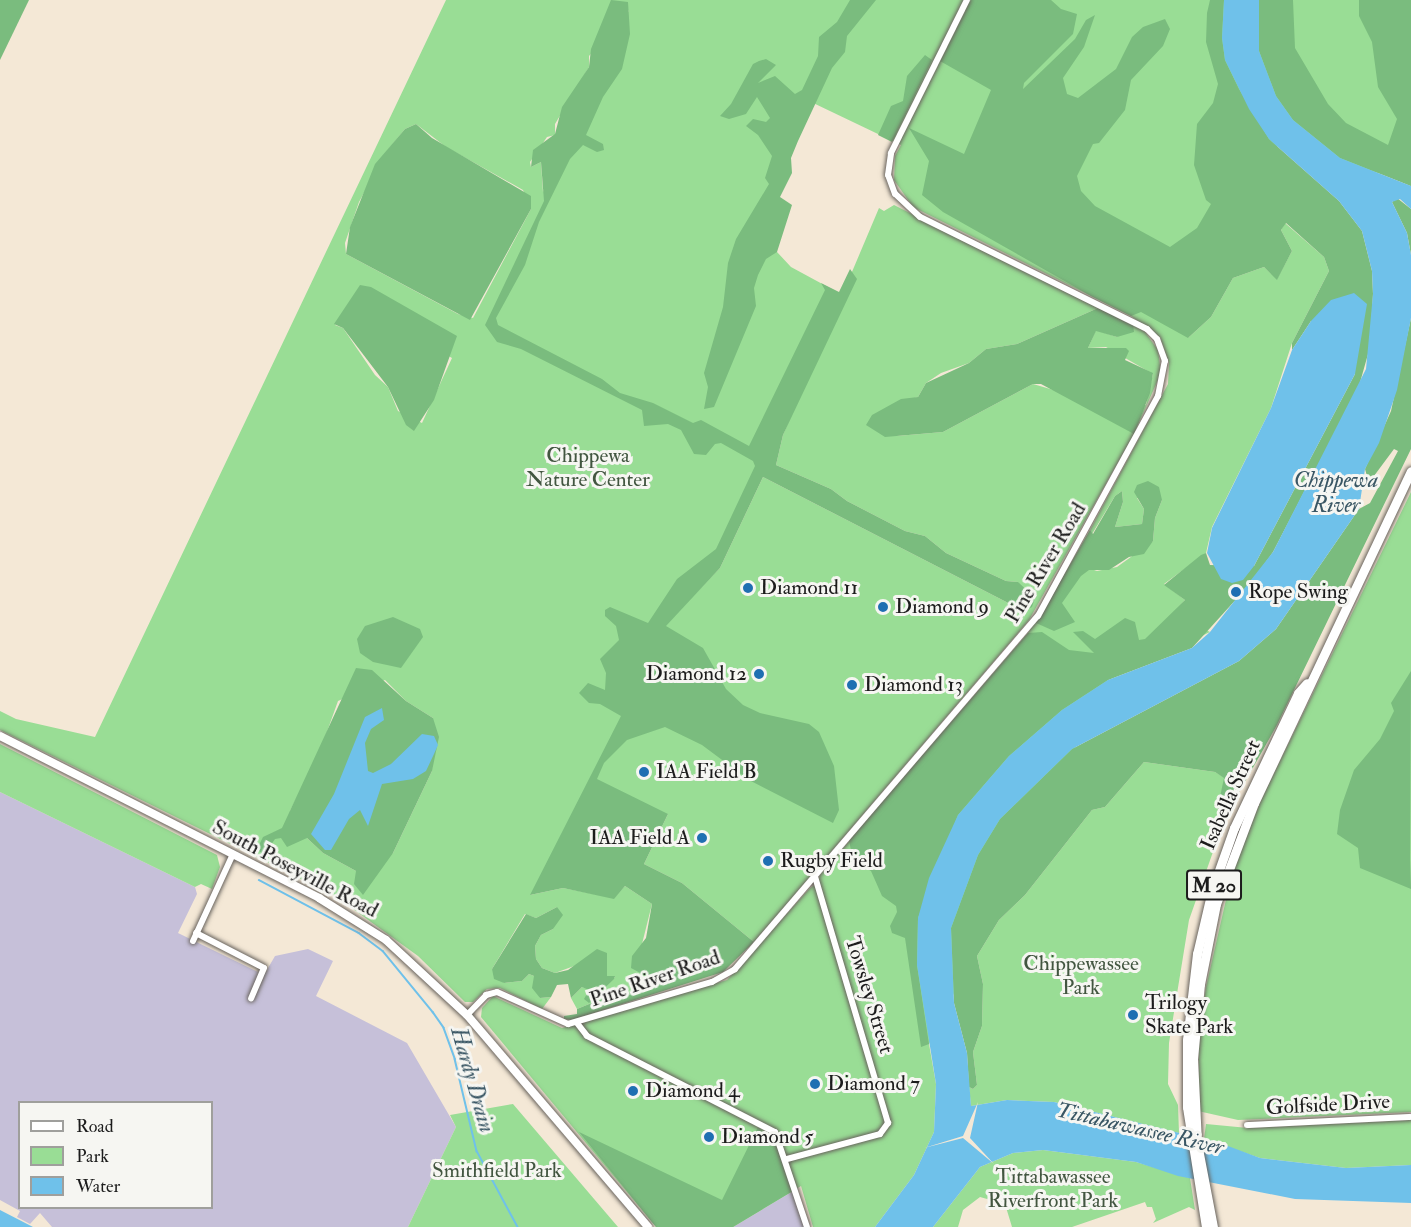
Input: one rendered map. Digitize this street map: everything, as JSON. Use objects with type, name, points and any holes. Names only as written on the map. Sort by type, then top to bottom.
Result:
[{"type":"highway","name":"Isabella Street","points":[[1190,1107],[1196,1013],[1216,904],[1240,832],[1305,697],[1307,683],[1411,471]]},
{"type":"highway","name":"M 20","points":[[1190,1107],[1206,1227]]},
{"type":"highway","name":"M 20","points":[[1190,1107],[1213,1227]]},
{"type":"main road","name":"South Poseyville Road","points":[[0,736],[233,854],[370,928],[414,962],[467,1015],[648,1227]]},
{"type":"street","name":"Pine River Road","points":[[467,1015],[486,995],[496,992],[558,1022],[577,1023],[729,975],[1038,616],[1158,396],[1166,372],[1160,344],[1147,329],[920,217],[895,194],[888,165],[896,141],[967,0]]},
{"type":"street","points":[[193,941],[233,854]]},
{"type":"street","name":"Towsley Street","points":[[787,1159],[880,1134],[888,1123],[815,877]]},
{"type":"street","points":[[196,933],[264,968],[251,998]]},
{"type":"street","points":[[577,1023],[593,1039],[775,1132],[787,1159],[807,1227]]},
{"type":"street","name":"Golfside Drive","points":[[1247,1125],[1411,1117]]},
{"type":"shaded area","points":[[0,792],[195,887],[197,894],[178,933],[264,975],[275,956],[308,949],[333,961],[316,996],[407,1043],[456,1127],[408,1227],[52,1227],[40,1213],[30,1224],[17,1217],[20,1211],[0,1200]]},
{"type":"shaded area","points":[[793,1191],[804,1227],[733,1227]]},
{"type":"green space","points":[[0,0],[29,0],[0,60]]},
{"type":"green space","name":"Chippewa Nature Center","points":[[446,0],[1411,0],[1411,186],[1386,175],[1276,146],[1188,338],[1211,317],[1233,278],[1264,267],[1277,279],[1292,251],[1281,230],[1285,223],[1324,257],[1329,271],[1292,343],[1271,408],[1212,527],[1206,553],[1164,584],[1185,600],[1173,613],[1210,632],[1108,680],[929,1044],[936,1084],[934,1132],[914,1175],[875,1227],[813,1227],[801,1186],[733,1227],[656,1227],[481,1017],[482,1008],[493,996],[562,1028],[727,980],[810,888],[818,883],[820,875],[1028,633],[1073,563],[1097,571],[1117,567],[1153,541],[1155,518],[1162,500],[1137,498],[1144,509],[1142,524],[1115,527],[1123,502],[1122,491],[1115,496],[1092,534],[1090,530],[1168,384],[1169,363],[1160,337],[1131,316],[913,207],[894,180],[895,156],[901,145],[809,101],[754,247],[777,252],[791,267],[839,293],[718,559],[668,622],[720,568],[763,477],[1024,611],[1018,582],[1006,581],[946,553],[925,536],[905,531],[847,501],[831,489],[776,465],[783,435],[879,208],[884,211],[894,205],[1098,308],[1017,344],[986,349],[969,363],[941,373],[926,383],[918,397],[908,400],[897,436],[943,432],[1033,384],[1064,393],[1094,410],[1146,405],[1153,374],[1106,347],[1088,348],[1096,330],[1117,337],[1133,324],[1145,332],[1158,350],[1161,373],[1134,434],[1029,620],[754,942],[682,883],[644,864],[668,814],[530,895],[563,888],[614,898],[625,886],[652,904],[641,948],[648,977],[639,993],[616,993],[577,1009],[571,998],[582,987],[601,990],[615,977],[607,976],[607,954],[555,973],[542,968],[536,959],[535,946],[541,935],[553,929],[557,907],[536,918],[525,914],[492,969],[504,983],[522,981],[529,974],[534,976],[540,998],[551,997],[542,1009],[500,988],[487,989],[473,1002],[465,1002],[418,956],[335,896],[0,730],[0,711],[16,719],[95,737]],"holes":[[[629,10],[543,192],[541,162],[531,167],[530,162],[547,137],[555,135],[555,124],[589,67],[589,56]],[[416,124],[446,147],[523,190],[531,209],[473,318],[458,314],[346,254],[345,243],[359,202],[386,152],[405,129]],[[352,302],[452,358],[422,423],[398,411],[388,387],[375,375],[343,328],[335,325]],[[385,680],[406,701],[433,718],[432,771],[393,853],[356,871],[323,853],[307,838],[290,811],[319,754],[338,701]]]},
{"type":"green space","points":[[611,0],[628,2],[630,34],[622,69],[603,97],[586,135],[603,144],[604,150],[597,152],[583,145],[570,159],[539,222],[525,265],[496,318],[498,325],[602,379],[620,393],[653,403],[693,423],[701,420],[749,446],[825,290],[821,283],[839,292],[850,269],[857,279],[783,435],[776,465],[831,489],[847,501],[905,531],[925,536],[946,553],[1006,581],[1018,582],[1035,598],[1032,607],[1024,611],[763,477],[720,568],[666,626],[703,648],[726,689],[743,705],[760,713],[809,724],[819,732],[834,766],[839,810],[833,823],[749,780],[702,745],[665,727],[627,740],[604,763],[597,779],[668,814],[644,864],[682,883],[754,942],[723,972],[572,1020],[564,1019],[564,1016],[577,1014],[577,1009],[616,993],[639,993],[648,977],[631,968],[632,956],[646,938],[652,904],[625,886],[614,899],[563,888],[530,895],[621,716],[600,704],[589,703],[579,693],[588,683],[605,690],[606,673],[600,659],[619,640],[616,626],[605,616],[605,610],[610,607],[648,623],[677,579],[716,549],[755,466],[753,461],[721,443],[715,444],[706,455],[694,454],[681,430],[668,424],[644,426],[642,410],[521,349],[497,342],[485,325],[544,201],[541,162],[531,167],[533,150],[555,134],[562,107],[589,67],[591,49]]},
{"type":"green space","points":[[850,0],[876,0],[847,36],[845,52],[832,68],[798,141],[791,158],[792,173],[780,197],[792,205],[777,252],[766,259],[758,275],[754,288],[756,306],[714,407],[704,409],[708,387],[704,373],[723,307],[728,263],[736,239],[769,184],[765,178],[772,156],[758,135],[746,126],[753,119],[766,122],[770,118],[757,97],[746,114],[729,119],[720,116],[731,104],[753,64],[759,61],[766,59],[776,65],[758,83],[775,76],[795,94],[802,90],[818,56],[819,37],[837,22]]},
{"type":"green space","points":[[971,0],[1051,0],[1061,9],[1077,14],[1073,34],[1024,83],[1023,89],[1075,39],[1086,20],[1095,15],[1084,47],[1063,78],[1067,94],[1078,98],[1116,69],[1132,37],[1143,27],[1165,19],[1170,29],[1163,46],[1131,80],[1125,110],[1099,143],[1093,144],[1077,176],[1081,191],[1095,206],[1170,247],[1197,228],[1211,204],[1206,200],[1194,165],[1197,124],[1213,103],[1218,84],[1206,42],[1207,13],[1210,0],[1224,0],[1222,38],[1225,60],[1239,89],[1269,139],[1339,201],[1362,231],[1372,271],[1373,294],[1370,347],[1359,386],[1273,552],[1249,585],[1192,648],[1108,680],[1062,710],[1009,756],[958,815],[918,918],[917,965],[929,1044],[921,1047],[905,938],[892,933],[890,926],[897,912],[896,906],[882,896],[871,871],[853,861],[849,840],[1028,633],[1042,632],[1069,650],[1094,653],[1073,632],[1083,631],[1095,639],[1125,618],[1135,622],[1139,640],[1145,639],[1185,600],[1164,585],[1201,555],[1206,553],[1210,565],[1254,566],[1355,374],[1311,321],[1292,350],[1292,343],[1329,271],[1324,257],[1286,223],[1281,230],[1292,251],[1277,280],[1264,267],[1233,278],[1211,317],[1188,338],[1141,312],[1131,316],[1091,296],[943,212],[922,195],[929,161],[909,128],[964,154],[991,90],[940,61]]},
{"type":"green space","points":[[1259,0],[1293,0],[1295,48],[1328,104],[1346,123],[1388,145],[1397,119],[1378,87],[1372,42],[1359,16],[1359,0],[1411,0],[1411,186],[1340,158],[1293,120],[1276,96],[1259,51]]},
{"type":"green space","points":[[925,55],[932,60],[892,142],[878,135],[891,106],[903,101],[907,76]]},
{"type":"green space","points":[[416,124],[432,138],[531,196],[531,209],[470,320],[346,254],[350,227],[375,164],[405,129]]},
{"type":"green space","points":[[1397,198],[1411,209],[1411,255],[1407,233],[1392,202]]},
{"type":"green space","points":[[360,285],[371,287],[457,336],[434,400],[414,431],[406,425],[388,387],[343,328],[334,324]]},
{"type":"green space","points":[[1098,308],[1133,324],[1134,332],[1117,337],[1096,331],[1088,348],[1126,348],[1129,351],[1125,360],[1153,373],[1150,393],[1134,434],[1041,384],[1033,384],[943,432],[885,437],[866,425],[872,415],[901,399],[918,397],[926,383],[969,363],[986,349],[1017,344]]},
{"type":"green space","points":[[1411,318],[1411,449],[1277,725],[1241,789],[1222,816],[1217,811],[1224,778],[1215,772],[1144,762],[1105,807],[1092,810],[1025,895],[999,920],[977,956],[983,984],[982,1026],[973,1052],[977,1085],[973,1089],[969,1087],[967,1053],[954,1003],[951,928],[978,855],[1000,819],[1072,749],[1239,661],[1276,629],[1359,509],[1370,503],[1398,451],[1394,449],[1371,480],[1367,476],[1365,469],[1391,411]]},
{"type":"green space","points":[[1148,481],[1159,487],[1162,500],[1155,518],[1153,541],[1144,554],[1129,557],[1109,570],[1089,570],[1081,576],[1062,603],[1075,622],[1054,631],[1036,623],[1090,530],[1093,534],[1115,496],[1122,491],[1123,502],[1115,527],[1142,524],[1144,509],[1134,492],[1137,485]]},
{"type":"green space","points":[[1411,492],[1411,1112],[1238,1120],[1198,1111],[1199,1036],[1206,987],[1233,869],[1262,798]]},
{"type":"green space","points":[[393,617],[420,629],[423,637],[401,668],[373,662],[360,653],[357,639],[365,626]]},
{"type":"green space","points":[[356,668],[372,670],[406,701],[433,718],[439,737],[432,771],[393,853],[363,895],[354,884],[356,871],[323,853],[307,838],[287,847],[281,838],[275,839],[264,855],[257,849],[263,837],[282,828]]},
{"type":"green space","points":[[1411,671],[1411,889],[1360,868],[1358,848],[1337,834],[1340,810],[1354,770],[1380,739],[1394,711],[1391,703]]},
{"type":"green space","points":[[0,744],[217,855],[220,867],[212,889],[201,884],[195,887],[0,792]]},
{"type":"green space","name":"Chippewassee Park","points":[[1144,762],[1215,772],[1225,778],[1217,811],[1221,816],[1227,812],[1189,920],[1169,1043],[1168,1084],[1178,1105],[1179,1133],[1054,1102],[1007,1100],[971,1106],[969,1087],[973,1089],[977,1085],[973,1052],[982,1026],[983,984],[977,956],[999,920],[1025,895],[1092,810],[1105,807]]},
{"type":"green space","points":[[557,907],[563,915],[553,929],[541,935],[535,946],[536,959],[542,968],[555,973],[568,970],[597,949],[607,953],[607,976],[615,976],[614,979],[589,1003],[584,999],[589,990],[582,987],[571,998],[568,984],[557,985],[551,997],[540,998],[532,988],[534,976],[529,974],[522,981],[504,983],[494,979],[492,969],[526,914],[536,918]]},
{"type":"green space","name":"Smithfield Park","points":[[513,1104],[618,1227],[408,1227],[456,1127],[450,1115]]},
{"type":"green space","points":[[1411,1120],[1411,1165],[1346,1168],[1260,1158],[1204,1139],[1206,1124],[1248,1128]]},
{"type":"green space","points":[[758,1127],[777,1143],[793,1191],[733,1227],[656,1227],[579,1132],[722,1200]]},
{"type":"green space","name":"Tittabawassee Riverfront Park","points":[[1043,1150],[1136,1162],[1190,1178],[1195,1210],[1189,1207],[1153,1223],[1156,1219],[1152,1207],[1147,1207],[1145,1202],[1072,1227],[1012,1227],[1005,1204],[980,1197],[963,1210],[958,1227],[933,1227],[980,1167],[1013,1153]]},
{"type":"water","name":"Chippewa River","points":[[1224,0],[1259,0],[1259,51],[1276,96],[1293,120],[1340,158],[1411,186],[1411,209],[1400,199],[1392,202],[1407,233],[1411,255],[1411,318],[1397,390],[1379,443],[1365,469],[1359,509],[1276,629],[1239,661],[1072,749],[1000,819],[978,855],[951,928],[954,1003],[967,1053],[971,1106],[1007,1100],[1054,1102],[1220,1143],[1260,1158],[1346,1168],[1411,1165],[1411,1203],[1295,1199],[1178,1176],[1136,1162],[1043,1150],[1013,1153],[980,1167],[933,1227],[875,1227],[914,1175],[934,1132],[936,1084],[917,965],[918,918],[929,878],[958,815],[1009,756],[1062,710],[1108,680],[1192,648],[1210,632],[1273,552],[1366,369],[1373,294],[1372,271],[1362,231],[1339,201],[1269,139],[1249,109],[1225,60],[1222,38]]},
{"type":"water","points":[[1354,293],[1367,304],[1355,374],[1254,566],[1243,580],[1232,583],[1221,579],[1207,553],[1212,528],[1271,408],[1292,350],[1311,321],[1331,300]]},
{"type":"water","points":[[382,708],[384,720],[371,729],[365,743],[368,771],[373,773],[391,764],[422,734],[434,736],[438,745],[426,771],[413,779],[382,784],[368,826],[360,810],[349,819],[331,850],[325,850],[311,834],[334,794],[365,717]]},
{"type":"water","points":[[0,1210],[33,1227],[0,1227]]},
{"type":"pier","points":[[978,1102],[970,1138],[994,1164],[963,1138],[924,1148],[963,1136]]},
{"type":"waterway","name":"Hardy Drain","points":[[259,880],[359,933],[383,951],[433,1012],[444,1028],[455,1059],[477,1151],[518,1227]]},
{"type":"place","name":"Diamond 11","points":[[748,588]]},
{"type":"place","name":"Rope Swing","points":[[1236,592]]},
{"type":"place","name":"Diamond 9","points":[[883,607]]},
{"type":"place","name":"Diamond 12","points":[[759,674]]},
{"type":"place","name":"Diamond 13","points":[[852,685]]},
{"type":"place","name":"IAA Field B","points":[[644,772]]},
{"type":"place","name":"IAA Field A","points":[[702,838]]},
{"type":"place","name":"Rugby Field","points":[[768,861]]},
{"type":"place","name":"Trilogy Skate Park","points":[[1133,1015]]},
{"type":"place","name":"Diamond 7","points":[[815,1084]]},
{"type":"place","name":"Diamond 4","points":[[633,1091]]},
{"type":"place","name":"Diamond 5","points":[[709,1137]]},
{"type":"water label","name":"Tittabawassee River","points":[[1140,1129]]}]
